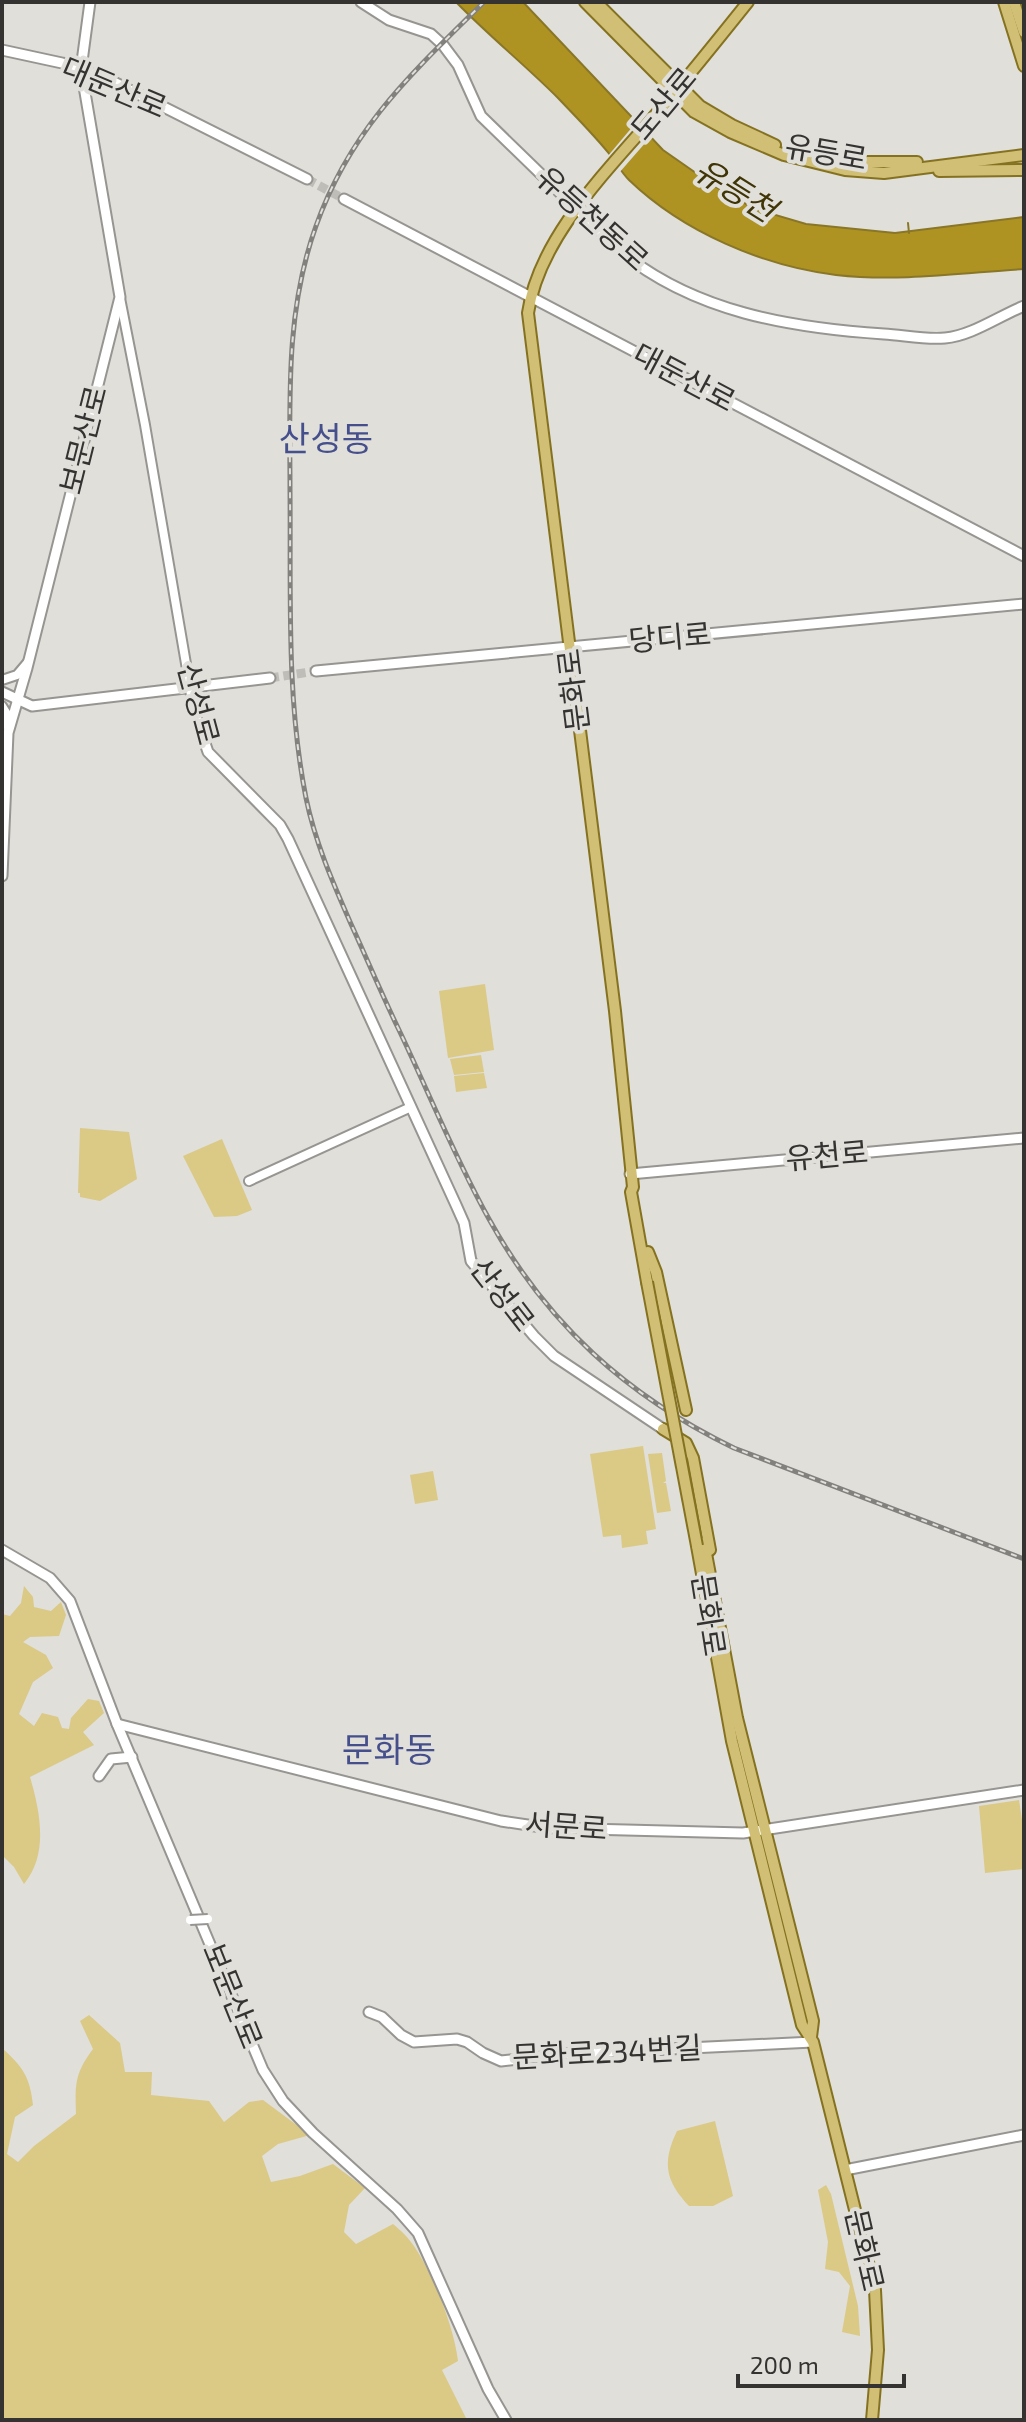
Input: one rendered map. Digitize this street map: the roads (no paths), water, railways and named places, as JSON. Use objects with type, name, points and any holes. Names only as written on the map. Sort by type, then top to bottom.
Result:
[{"type":"main road","name":"보문산로","points":[[2,876],[8,733],[29,661],[120,297],[81,69],[90,2]]},
{"type":"main road","name":"유등천동로","points":[[361,2],[389,20],[431,34],[458,65],[481,116],[639,267],[691,292],[748,316],[827,329],[946,338],[1024,306]]},
{"type":"main road","points":[[575,2],[635,60],[646,57]]},
{"type":"main road","points":[[585,2],[646,57]]},
{"type":"main road","points":[[599,2],[649,48],[646,57]]},
{"type":"main road","name":"도산로","points":[[578,207],[748,2]]},
{"type":"main road","points":[[1004,2],[1024,66]]},
{"type":"main road","points":[[1014,2],[1024,32]]},
{"type":"main road","name":"대둔산로","points":[[2,50],[106,78],[307,179]]},
{"type":"main road","name":"유등로","points":[[646,57],[694,112],[730,132],[784,155],[845,170],[884,173],[905,170]]},
{"type":"main road","name":"유등로","points":[[676,92],[732,125],[791,152],[809,156],[901,163],[996,157]]},
{"type":"main road","points":[[996,157],[1004,155],[1001,146]]},
{"type":"main road","points":[[905,170],[1024,155]]},
{"type":"main road","points":[[905,170],[1024,170]]},
{"type":"main road","name":"대둔산로","points":[[344,199],[1024,556]]},
{"type":"main road","name":"문화로","points":[[578,207],[556,242],[530,296],[530,339],[615,1011],[630,1174],[633,1187],[637,1190],[646,1255],[700,1544],[710,1576],[760,1831]]},
{"type":"main road","points":[[1003,314],[1024,300]]},
{"type":"main road","name":"당디로","points":[[316,671],[1024,604]]},
{"type":"main road","points":[[2,692],[32,706],[270,678]]},
{"type":"main road","name":"산성로","points":[[190,687],[208,752],[280,825],[288,839],[464,1223],[471,1261],[554,1356],[663,1429]]},
{"type":"main road","name":"유천로","points":[[630,1174],[1024,1138]]},
{"type":"main road","points":[[646,1255],[643,1276],[671,1402]]},
{"type":"main road","points":[[646,1255],[656,1272],[686,1410]]},
{"type":"main road","points":[[663,1429],[676,1448],[694,1556],[700,1564]]},
{"type":"main road","points":[[663,1429],[686,1443],[693,1458],[711,1558],[710,1576]]},
{"type":"main road","name":"문화로","points":[[700,1544],[700,1564],[725,1712],[813,2021],[812,2040],[875,2290],[878,2320],[872,2420]]},
{"type":"main road","name":"보문산로","points":[[2,1550],[50,1578],[70,1601],[117,1724],[263,2070],[283,2101],[313,2133],[397,2209],[418,2233],[488,2389],[506,2420]]},
{"type":"main road","name":"서문로","points":[[117,1724],[527,1826],[705,1833],[760,1831],[1024,1790]]},
{"type":"main road","points":[[99,1776],[111,1759],[132,1757]]},
{"type":"main road","name":"문화로234번길","points":[[366,2010],[382,2017],[401,2035],[414,2042],[457,2039],[501,2061],[565,2054],[812,2040]]},
{"type":"main road","points":[[845,2170],[1024,2135]]},
{"type":"street","name":"산성로","points":[[120,297],[190,687]]},
{"type":"street","points":[[2,680],[17,675],[29,661]]},
{"type":"street","points":[[2,706],[7,714],[8,733]]},
{"type":"street","points":[[249,1181],[411,1107]]},
{"type":"street","points":[[190,1920],[208,1919]]},
{"type":"waterway","points":[[908,223],[909,233]]},
{"type":"tunnel","points":[[307,179],[344,199]]},
{"type":"tunnel","points":[[270,678],[316,671]]},
{"type":"railway","points":[[484,2],[408,78],[347,160],[316,226],[299,291],[290,390],[292,683],[306,798],[319,846],[381,990],[477,1196],[512,1257],[564,1324],[593,1353],[659,1405],[734,1448],[1024,1559]]},
{"type":"district","name":"산성동","points":[[326,439]]},
{"type":"district","name":"문화동","points":[[389,1750]]},
{"type":"water label","name":"유등천","points":[[735,190]]}]
